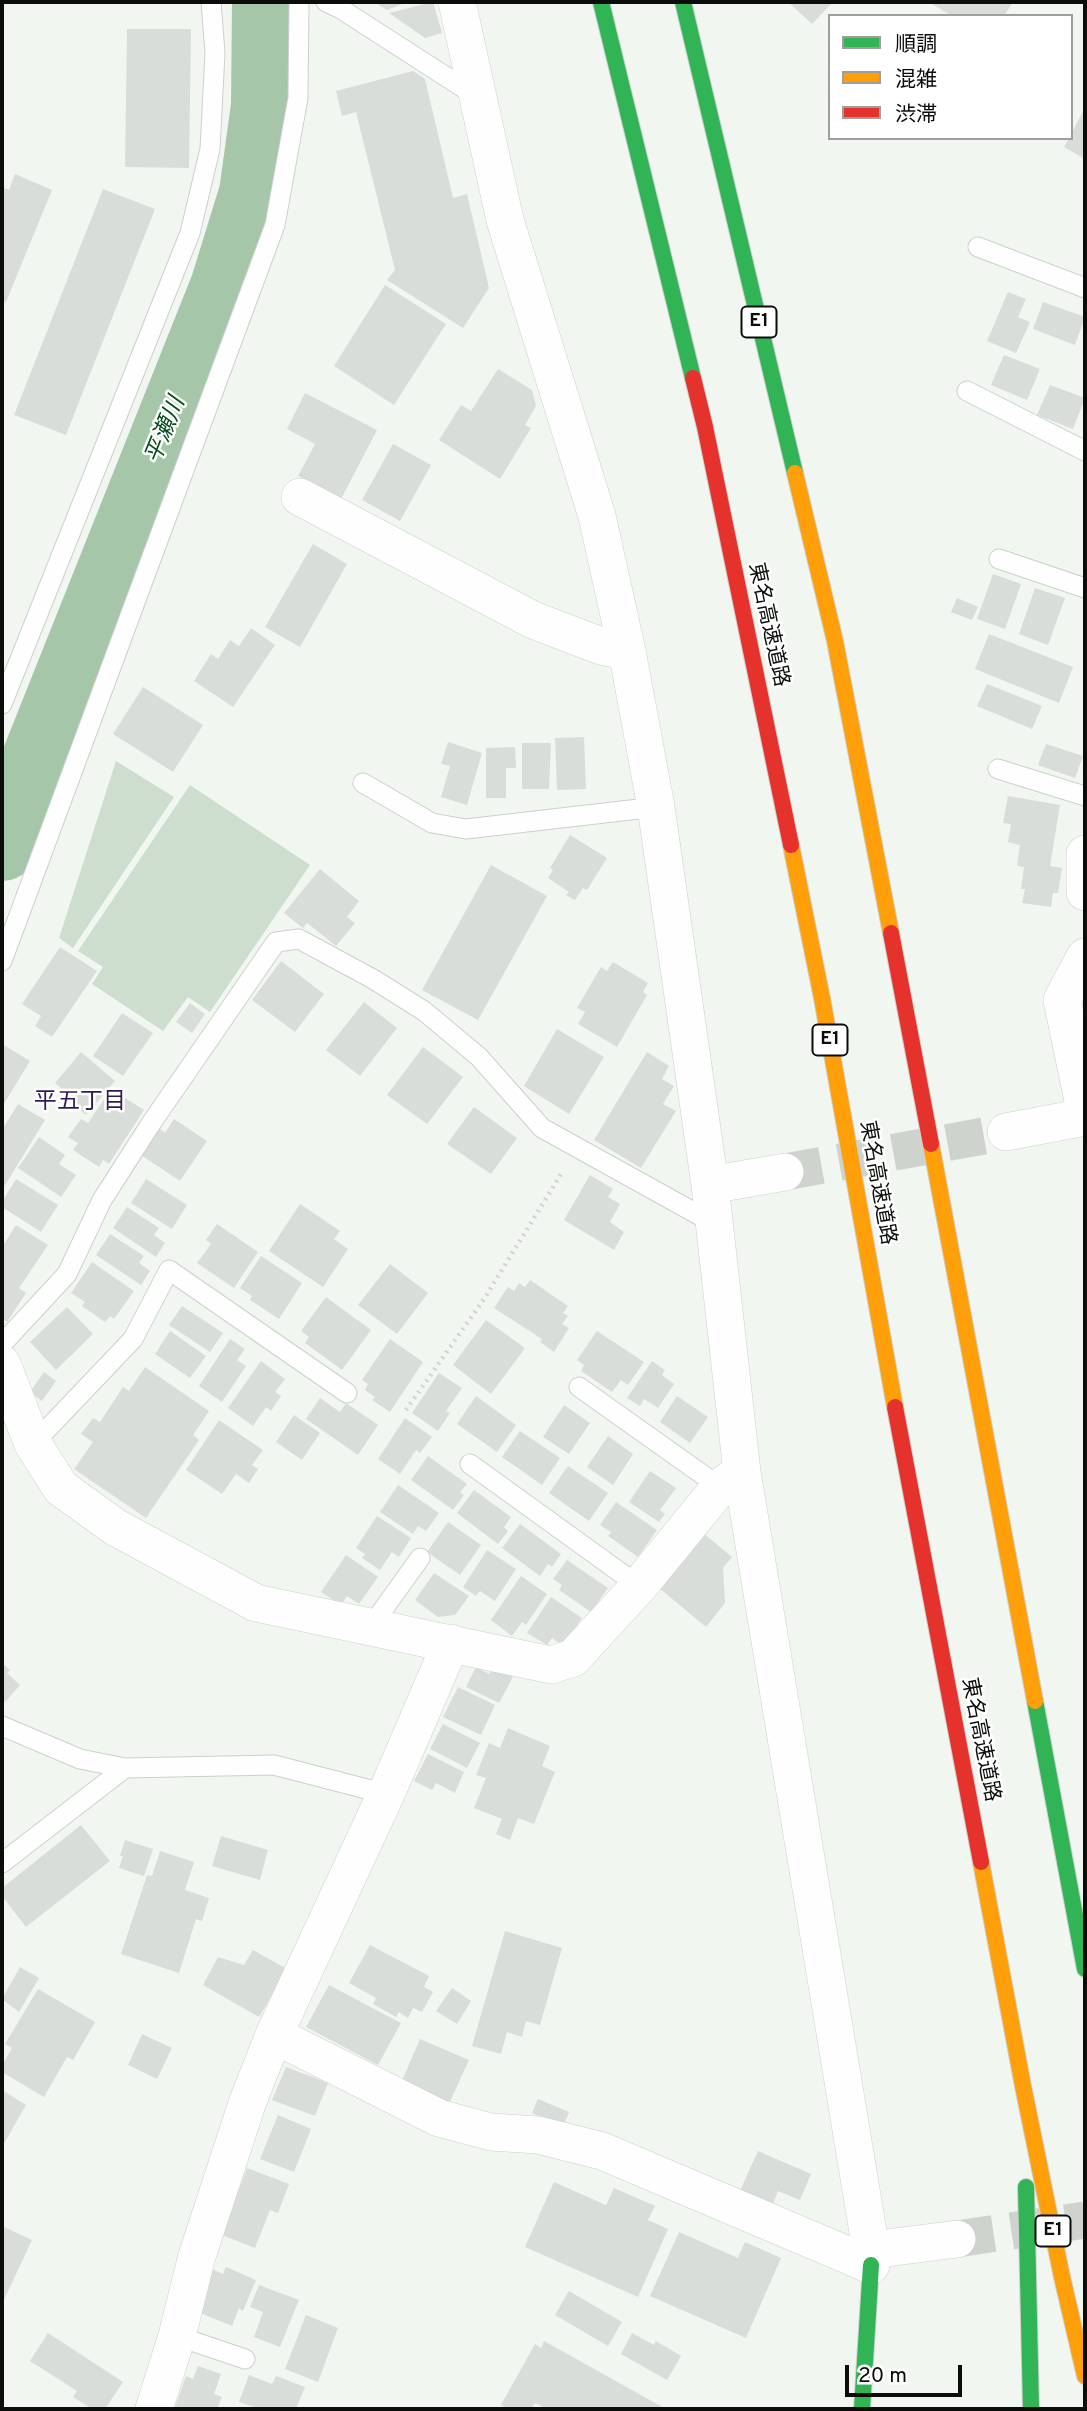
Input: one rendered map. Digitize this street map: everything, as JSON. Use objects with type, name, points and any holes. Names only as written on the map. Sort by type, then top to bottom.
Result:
[{"type":"main road","name":"東名高速道路","points":[[601,2],[705,427],[822,998],[873,1289],[1023,2087],[1085,2375]]},
{"type":"main road","name":"E1","points":[[683,2],[835,641],[1085,1969]]},
{"type":"main road","points":[[1023,2087],[1031,2409]]},
{"type":"main road","points":[[862,2409],[871,2258]]},
{"type":"street","points":[[457,2],[505,220],[597,516],[627,651],[656,807],[715,1224],[731,1480],[871,2258]]},
{"type":"street","points":[[300,497],[533,620],[601,646],[627,651]]},
{"type":"street","points":[[1085,854],[1085,892]]},
{"type":"street","points":[[1085,957],[1062,1000],[1085,1110]]},
{"type":"street","points":[[1006,1132],[1085,1117]]},
{"type":"street","points":[[710,1185],[785,1172]]},
{"type":"street","points":[[2,1364],[33,1444],[61,1488],[115,1527],[256,1603],[372,1625],[551,1665],[573,1658],[731,1480]]},
{"type":"street","points":[[154,2409],[177,2336],[201,2243],[248,2101],[274,2035],[386,1794],[452,1643]]},
{"type":"street","points":[[274,2035],[439,2118],[491,2132],[538,2135],[602,2151],[871,2258],[957,2239]]},
{"type":"lane","points":[[2,704],[190,233],[209,149],[215,53],[211,2]]},
{"type":"lane","points":[[2,961],[275,225],[299,98],[299,2]]},
{"type":"lane","points":[[326,2],[478,97]]},
{"type":"lane","points":[[978,247],[1085,288]]},
{"type":"lane","points":[[967,391],[1085,451]]},
{"type":"lane","points":[[999,559],[1085,588]]},
{"type":"lane","points":[[998,769],[1085,796]]},
{"type":"lane","points":[[363,783],[432,823],[466,829],[656,807]]},
{"type":"lane","points":[[2,1343],[66,1274],[108,1189],[276,942],[299,939],[424,1010],[479,1057],[542,1128],[715,1224]]},
{"type":"lane","points":[[33,1444],[133,1339],[169,1270],[348,1393]]},
{"type":"lane","points":[[579,1387],[731,1480]]},
{"type":"lane","points":[[470,1464],[639,1586]]},
{"type":"lane","points":[[372,1625],[420,1558]]},
{"type":"lane","points":[[2,1727],[80,1759],[125,1769],[274,1765],[386,1794]]},
{"type":"lane","points":[[2,1863],[125,1769]]},
{"type":"lane","points":[[177,2336],[245,2359]]},
{"type":"path","points":[[406,1410],[484,1299],[577,1148]]},
{"type":"green space","points":[[116,761],[174,797],[73,948],[59,938]]},
{"type":"green space","points":[[190,785],[310,865],[210,1012],[188,997],[163,1031],[92,984],[103,967],[78,951]]},
{"type":"building","points":[[374,2],[407,2],[387,10]]},
{"type":"building","points":[[433,2],[442,33],[425,38],[389,13]]},
{"type":"building","points":[[788,2],[833,2],[812,24]]},
{"type":"building","points":[[929,2],[1013,2],[1005,14],[949,14]]},
{"type":"building","points":[[127,29],[191,29],[189,168],[125,167]]},
{"type":"building","points":[[413,71],[425,79],[453,198],[467,194],[489,288],[463,328],[387,280],[395,270],[356,112],[342,116],[336,91]]},
{"type":"building","points":[[1085,108],[1085,159],[1064,147],[1068,140],[1073,140],[1073,130]]},
{"type":"building","points":[[15,174],[52,190],[6,302],[2,301],[2,187],[9,190]]},
{"type":"building","points":[[103,189],[155,209],[66,435],[14,415]]},
{"type":"building","points":[[385,285],[446,324],[394,405],[334,366]]},
{"type":"building","points":[[1008,292],[1026,299],[1018,317],[1030,322],[1016,353],[987,341]]},
{"type":"building","points":[[1043,302],[1085,317],[1075,345],[1033,329]]},
{"type":"building","points":[[1004,355],[1040,369],[1027,400],[991,385]]},
{"type":"building","points":[[498,369],[532,390],[536,406],[525,425],[531,428],[500,479],[439,440],[461,405],[471,411]]},
{"type":"building","points":[[1050,385],[1085,398],[1073,429],[1037,415]]},
{"type":"building","points":[[305,393],[377,430],[341,499],[298,476],[315,444],[287,429]]},
{"type":"building","points":[[393,444],[431,465],[400,521],[362,500]]},
{"type":"building","points":[[313,544],[347,564],[300,647],[265,627]]},
{"type":"building","points":[[993,574],[1021,584],[1005,629],[977,619]]},
{"type":"building","points":[[1035,588],[1065,598],[1048,645],[1019,634]]},
{"type":"building","points":[[957,598],[978,607],[972,620],[951,612]]},
{"type":"building","points":[[251,628],[275,645],[233,707],[194,681],[211,654],[218,659],[230,640],[239,646]]},
{"type":"building","points":[[989,634],[1073,667],[1059,703],[975,669]]},
{"type":"building","points":[[987,684],[1042,706],[1032,729],[977,706]]},
{"type":"building","points":[[143,687],[203,725],[173,772],[113,734]]},
{"type":"building","points":[[584,737],[586,789],[557,790],[555,738]]},
{"type":"building","points":[[448,742],[482,753],[467,805],[441,797],[450,766],[441,764]]},
{"type":"building","points":[[522,743],[551,743],[549,789],[522,789]]},
{"type":"building","points":[[1046,744],[1083,756],[1075,778],[1038,765]]},
{"type":"building","points":[[515,747],[516,768],[506,768],[506,798],[486,798],[486,748]]},
{"type":"building","points":[[1008,796],[1060,805],[1050,866],[1062,868],[1058,893],[1053,893],[1051,907],[1022,903],[1025,889],[1021,889],[1024,867],[1017,866],[1020,845],[1008,842],[1011,824],[1003,823]]},
{"type":"building","points":[[570,835],[607,858],[587,890],[583,888],[575,900],[566,895],[569,892],[548,878],[553,870],[550,868]]},
{"type":"building","points":[[491,865],[547,896],[478,1020],[422,990]]},
{"type":"building","points":[[320,869],[359,901],[347,917],[355,923],[336,946],[307,923],[303,928],[284,913]]},
{"type":"building","points":[[60,947],[97,971],[52,1037],[35,1026],[41,1016],[22,1004]]},
{"type":"building","points":[[281,961],[324,994],[295,1032],[252,1000]]},
{"type":"building","points":[[613,962],[648,983],[643,992],[647,995],[617,1047],[578,1024],[585,1012],[577,1008],[601,967],[607,971]]},
{"type":"building","points":[[364,1002],[397,1028],[360,1076],[326,1050]]},
{"type":"building","points":[[190,1003],[205,1014],[192,1033],[176,1022]]},
{"type":"building","points":[[122,1013],[153,1033],[123,1076],[93,1056]]},
{"type":"building","points":[[557,1029],[604,1057],[569,1114],[524,1086]]},
{"type":"building","points":[[2,1044],[30,1061],[2,1107]]},
{"type":"building","points":[[423,1047],[463,1077],[427,1124],[387,1095]]},
{"type":"building","points":[[81,1052],[115,1081],[86,1115],[64,1096],[67,1093],[55,1083]]},
{"type":"building","points":[[647,1052],[669,1066],[662,1079],[674,1086],[663,1104],[676,1111],[641,1168],[594,1140]]},
{"type":"building","points":[[111,1089],[144,1110],[109,1164],[103,1160],[99,1167],[73,1150],[78,1143],[68,1137],[81,1119],[88,1123]]},
{"type":"building","points":[[18,1104],[45,1120],[2,1190],[2,1130]]},
{"type":"building","points":[[474,1107],[517,1138],[491,1174],[447,1144]]},
{"type":"building","points":[[174,1119],[207,1141],[180,1181],[141,1155],[159,1128],[165,1133]]},
{"type":"building","points":[[39,1137],[65,1155],[59,1164],[76,1175],[61,1197],[18,1168]]},
{"type":"building","points":[[590,1175],[613,1189],[608,1197],[620,1204],[610,1222],[624,1232],[614,1250],[564,1220]]},
{"type":"building","points":[[16,1179],[58,1205],[41,1232],[2,1207],[2,1202]]},
{"type":"building","points":[[146,1179],[187,1205],[172,1229],[131,1203]]},
{"type":"building","points":[[300,1204],[340,1231],[334,1239],[348,1249],[323,1287],[269,1251]]},
{"type":"building","points":[[127,1207],[159,1228],[154,1235],[165,1243],[156,1257],[113,1228]]},
{"type":"building","points":[[217,1224],[258,1252],[234,1288],[197,1263],[211,1244],[206,1240]]},
{"type":"building","points":[[16,1225],[48,1245],[19,1288],[26,1293],[7,1322],[2,1318],[2,1247]]},
{"type":"building","points":[[110,1234],[144,1256],[139,1263],[150,1271],[141,1285],[96,1255]]},
{"type":"building","points":[[261,1256],[302,1283],[279,1319],[250,1300],[252,1296],[240,1288]]},
{"type":"building","points":[[92,1262],[134,1291],[114,1319],[110,1316],[105,1322],[82,1306],[85,1302],[71,1293]]},
{"type":"building","points":[[390,1264],[428,1293],[397,1334],[358,1305]]},
{"type":"building","points":[[530,1280],[568,1306],[563,1313],[568,1316],[562,1324],[569,1328],[554,1352],[540,1342],[542,1339],[494,1308],[508,1287],[514,1291],[519,1283],[525,1287]]},
{"type":"building","points":[[326,1297],[371,1330],[342,1370],[305,1343],[309,1337],[301,1331]]},
{"type":"building","points":[[182,1306],[223,1333],[210,1352],[169,1325]]},
{"type":"building","points":[[67,1307],[93,1334],[56,1370],[30,1342]]},
{"type":"building","points":[[486,1320],[525,1348],[491,1394],[453,1365]]},
{"type":"building","points":[[170,1331],[206,1356],[190,1378],[155,1354]]},
{"type":"building","points":[[597,1331],[644,1362],[628,1385],[621,1380],[612,1392],[581,1371],[584,1365],[577,1360]]},
{"type":"building","points":[[230,1339],[245,1349],[237,1360],[246,1366],[222,1402],[199,1386]]},
{"type":"building","points":[[390,1339],[423,1362],[390,1412],[372,1400],[375,1397],[365,1390],[368,1384],[362,1380]]},
{"type":"building","points":[[261,1361],[285,1379],[275,1392],[281,1396],[271,1411],[266,1407],[253,1426],[228,1408]]},
{"type":"building","points":[[652,1361],[665,1370],[662,1375],[674,1384],[658,1408],[644,1399],[640,1406],[627,1398]]},
{"type":"building","points":[[145,1367],[209,1411],[193,1435],[199,1440],[146,1518],[74,1469],[93,1442],[81,1434],[93,1418],[100,1422],[123,1387],[129,1391]]},
{"type":"building","points":[[44,1372],[56,1381],[42,1401],[30,1392]]},
{"type":"building","points":[[439,1373],[462,1388],[446,1411],[450,1413],[438,1431],[412,1413]]},
{"type":"building","points":[[476,1396],[516,1425],[497,1452],[457,1424]]},
{"type":"building","points":[[677,1396],[708,1417],[690,1443],[660,1422]]},
{"type":"building","points":[[320,1398],[340,1412],[346,1403],[378,1425],[358,1455],[306,1419]]},
{"type":"building","points":[[564,1405],[590,1423],[569,1454],[543,1437]]},
{"type":"building","points":[[294,1415],[320,1433],[302,1460],[276,1442]]},
{"type":"building","points":[[405,1418],[432,1437],[420,1453],[416,1450],[400,1474],[378,1459]]},
{"type":"building","points":[[219,1420],[263,1450],[252,1465],[258,1469],[249,1483],[236,1474],[222,1494],[186,1470]]},
{"type":"building","points":[[520,1431],[560,1458],[542,1485],[502,1457]]},
{"type":"building","points":[[608,1436],[633,1454],[613,1485],[587,1467]]},
{"type":"building","points":[[428,1456],[467,1484],[460,1492],[464,1495],[453,1510],[411,1480]]},
{"type":"building","points":[[568,1466],[608,1493],[589,1521],[549,1493]]},
{"type":"building","points":[[650,1471],[676,1488],[660,1510],[665,1514],[659,1522],[629,1502]]},
{"type":"building","points":[[398,1485],[439,1513],[426,1531],[418,1526],[413,1534],[380,1512]]},
{"type":"building","points":[[474,1490],[511,1517],[504,1527],[508,1531],[498,1544],[457,1513]]},
{"type":"building","points":[[616,1502],[657,1530],[638,1557],[608,1536],[611,1532],[600,1525]]},
{"type":"building","points":[[377,1516],[411,1538],[399,1557],[392,1552],[380,1570],[362,1558],[365,1554],[356,1548]]},
{"type":"building","points":[[448,1522],[481,1545],[460,1575],[427,1552]]},
{"type":"building","points":[[520,1524],[561,1554],[552,1567],[548,1564],[540,1576],[502,1548]]},
{"type":"building","points":[[703,1533],[732,1557],[723,1568],[725,1603],[706,1627],[659,1588]]},
{"type":"building","points":[[487,1550],[516,1569],[495,1601],[480,1591],[476,1596],[463,1587]]},
{"type":"building","points":[[346,1555],[378,1577],[359,1604],[347,1596],[341,1605],[321,1592]]},
{"type":"building","points":[[567,1560],[608,1588],[591,1612],[559,1590],[562,1585],[553,1579]]},
{"type":"building","points":[[434,1573],[469,1596],[455,1615],[438,1617],[415,1600]]},
{"type":"building","points":[[521,1576],[547,1594],[526,1625],[522,1622],[512,1636],[491,1620]]},
{"type":"building","points":[[551,1597],[582,1618],[563,1646],[552,1638],[547,1645],[527,1633]]},
{"type":"building","points":[[2,1663],[10,1670],[7,1673],[20,1685],[5,1702],[2,1699]]},
{"type":"building","points":[[476,1667],[489,1674],[493,1667],[513,1677],[499,1703],[466,1687]]},
{"type":"building","points":[[458,1687],[495,1705],[481,1735],[443,1717]]},
{"type":"building","points":[[443,1724],[480,1743],[467,1768],[430,1749]]},
{"type":"building","points":[[508,1728],[550,1746],[542,1766],[555,1772],[534,1824],[518,1818],[510,1840],[496,1834],[502,1819],[474,1808],[486,1778],[476,1775],[489,1743],[500,1748]]},
{"type":"building","points":[[428,1754],[464,1772],[455,1793],[436,1783],[432,1790],[414,1781]]},
{"type":"building","points":[[81,1825],[110,1861],[26,1927],[2,1896],[2,1888]]},
{"type":"building","points":[[221,1836],[268,1850],[260,1880],[212,1866]]},
{"type":"building","points":[[125,1840],[153,1849],[144,1876],[119,1868]]},
{"type":"building","points":[[160,1851],[194,1862],[185,1890],[209,1898],[202,1921],[196,1919],[179,1973],[121,1954],[147,1875],[152,1876]]},
{"type":"building","points":[[505,1931],[562,1948],[540,2025],[526,2021],[522,2037],[507,2032],[501,2054],[472,2046]]},
{"type":"building","points":[[370,1945],[429,1976],[424,1987],[433,1992],[422,2012],[413,2008],[408,2018],[399,2012],[396,2017],[373,2004],[376,1998],[349,1983]]},
{"type":"building","points":[[253,1950],[287,1969],[259,2017],[203,1985],[218,1957],[244,1965]]},
{"type":"building","points":[[20,1967],[39,1978],[19,2012],[2,1999]]},
{"type":"building","points":[[329,1985],[401,2023],[378,2065],[306,2027]]},
{"type":"building","points":[[452,1988],[471,2001],[457,2024],[436,2011]]},
{"type":"building","points":[[38,1989],[95,2022],[73,2060],[67,2057],[44,2097],[2,2072],[2,2066],[12,2048],[5,2044]]},
{"type":"building","points":[[142,2034],[172,2048],[157,2079],[128,2065]]},
{"type":"building","points":[[420,2039],[469,2060],[449,2104],[401,2083]]},
{"type":"building","points":[[286,2067],[328,2083],[315,2116],[272,2100]]},
{"type":"building","points":[[2,2090],[26,2105],[2,2147]]},
{"type":"building","points":[[538,2099],[569,2112],[563,2127],[532,2113]]},
{"type":"building","points":[[278,2115],[311,2129],[294,2172],[260,2159]]},
{"type":"building","points":[[758,2151],[811,2174],[800,2200],[778,2191],[772,2207],[739,2193]]},
{"type":"building","points":[[247,2168],[289,2184],[278,2213],[270,2210],[255,2248],[222,2235]]},
{"type":"building","points":[[554,2182],[606,2205],[614,2188],[655,2206],[648,2220],[668,2229],[638,2297],[525,2247]]},
{"type":"building","points":[[2,2226],[32,2240],[2,2304]]},
{"type":"building","points":[[679,2232],[738,2258],[745,2242],[781,2258],[746,2338],[650,2296]]},
{"type":"building","points":[[226,2267],[256,2280],[243,2311],[239,2308],[232,2326],[200,2313],[205,2302],[197,2298],[209,2268],[223,2274]]},
{"type":"building","points":[[259,2285],[299,2300],[280,2347],[254,2337],[263,2312],[250,2307]]},
{"type":"building","points":[[569,2291],[622,2322],[608,2346],[555,2315]]},
{"type":"building","points":[[306,2315],[338,2328],[318,2382],[285,2369]]},
{"type":"building","points":[[48,2333],[123,2382],[105,2409],[92,2409],[73,2397],[77,2391],[30,2361]]},
{"type":"building","points":[[632,2333],[654,2345],[656,2341],[681,2356],[667,2380],[621,2354]]},
{"type":"building","points":[[544,2341],[666,2409],[547,2409],[535,2403],[531,2409],[509,2409],[501,2405],[535,2344],[541,2348]]},
{"type":"building","points":[[198,2366],[221,2374],[214,2394],[222,2397],[217,2409],[175,2407],[186,2376],[193,2379]]},
{"type":"building","points":[[249,2375],[272,2384],[276,2376],[305,2387],[296,2409],[260,2409],[239,2402]]},
{"type":"waterway","name":"平瀬川","points":[[2,846],[225,287],[254,193],[266,106],[267,2]]},
{"type":"tunnel","points":[[785,1172],[1006,1132]]},
{"type":"tunnel","points":[[957,2239],[1085,2220]]},
{"type":"traffic: fast","points":[[601,2],[693,378]]},
{"type":"traffic: fast","points":[[683,2],[795,473]]},
{"type":"traffic: fast","points":[[1035,1701],[1085,1969]]},
{"type":"traffic: fast","points":[[1026,2187],[1031,2409]]},
{"type":"traffic: fast","points":[[862,2409],[871,2265]]},
{"type":"traffic: slow","points":[[795,473],[835,641],[891,933]]},
{"type":"traffic: slow","points":[[791,845],[822,998],[895,1407]]},
{"type":"traffic: slow","points":[[931,1144],[1035,1701]]},
{"type":"traffic: slow","points":[[981,1862],[1023,2086],[1085,2376]]},
{"type":"traffic: jam","points":[[693,378],[791,845]]},
{"type":"traffic: jam","points":[[891,933],[931,1144]]},
{"type":"traffic: jam","points":[[895,1407],[981,1862]]},
{"type":"district","name":"平五丁目","points":[[80,1103]]}]
